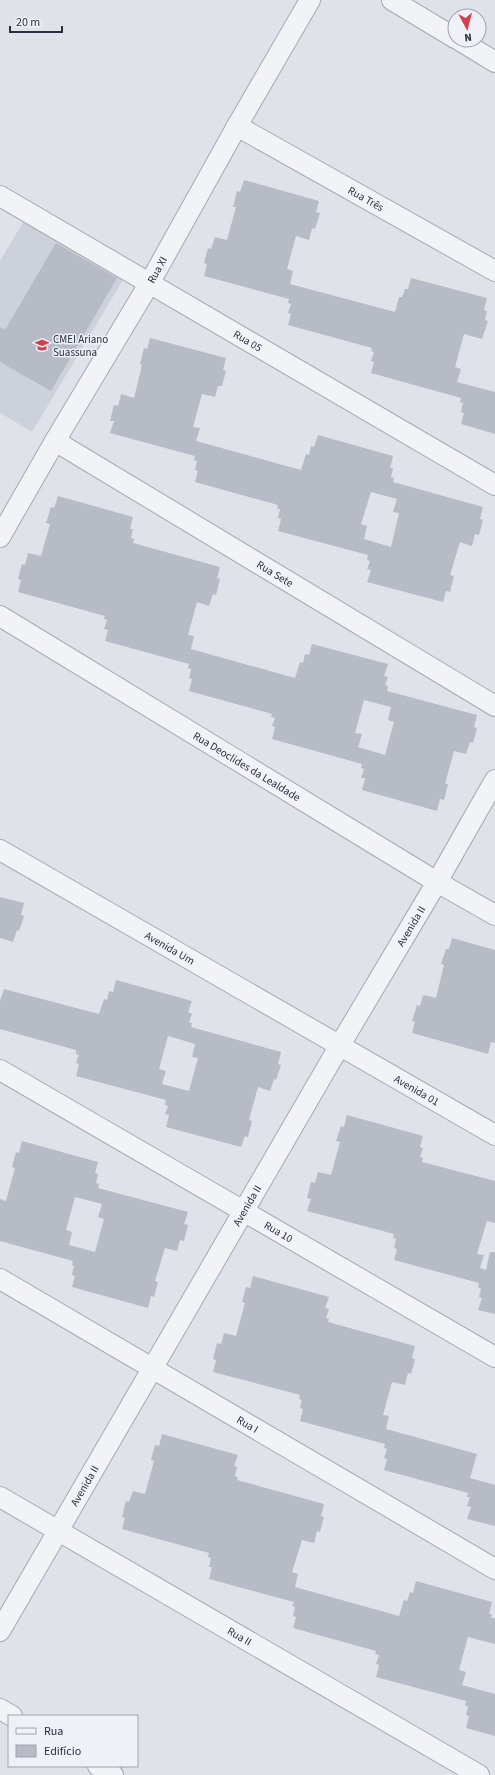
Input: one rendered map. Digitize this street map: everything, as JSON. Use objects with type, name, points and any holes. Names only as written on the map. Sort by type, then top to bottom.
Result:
[{"type":"street","name":"Rua XI","points":[[0,537],[55,441],[150,284],[237,126],[310,0]]},
{"type":"street","points":[[392,0],[447,33]]},
{"type":"street","points":[[472,48],[495,62]]},
{"type":"street","name":"Rua Três","points":[[237,126],[495,271]]},
{"type":"street","name":"Rua 05","points":[[0,196],[495,485]]},
{"type":"street","name":"Rua Sete","points":[[55,441],[495,706]]},
{"type":"street","name":"Rua Deoclides da Lealdade","points":[[0,616],[437,882],[495,915]]},
{"type":"street","name":"Avenida II","points":[[0,1631],[495,780]]},
{"type":"street","name":"Avenida Um","points":[[0,850],[340,1045]]},
{"type":"street","name":"Avenida 01","points":[[340,1045],[495,1135]]},
{"type":"street","name":"Rua 10","points":[[0,1070],[495,1357]]},
{"type":"street","name":"Rua I","points":[[0,1279],[495,1569]]},
{"type":"street","name":"Rua II","points":[[0,1497],[479,1775]]},
{"type":"street","points":[[0,1709],[10,1715]]},
{"type":"street","points":[[100,1767],[113,1775]]},
{"type":"shaded area","name":"CMEI Ariano Suassuna","points":[[25,219],[124,278],[32,432],[0,413],[0,261]]},
{"type":"building","points":[[244,180],[319,201],[316,212],[320,213],[315,229],[312,228],[309,240],[296,236],[287,269],[293,271],[290,284],[395,312],[399,297],[402,297],[405,289],[408,289],[411,278],[487,298],[484,310],[487,311],[485,320],[488,321],[482,339],[464,334],[455,367],[461,369],[457,382],[495,392],[495,434],[461,424],[464,413],[461,412],[463,403],[460,402],[461,398],[371,373],[374,362],[371,361],[374,352],[371,351],[372,348],[288,325],[291,314],[288,313],[291,304],[288,303],[289,299],[204,276],[207,264],[204,263],[208,248],[211,249],[215,237],[227,240],[236,207],[233,207],[237,191],[240,192]]},
{"type":"building","points":[[56,243],[117,278],[51,391],[0,362],[0,327],[5,330]]},
{"type":"building","points":[[150,338],[226,358],[223,370],[226,371],[222,386],[218,386],[215,397],[202,394],[193,427],[200,428],[196,441],[301,470],[306,454],[309,455],[311,446],[314,447],[318,435],[393,456],[390,468],[393,468],[391,477],[394,478],[393,482],[483,507],[480,519],[483,520],[479,535],[475,534],[472,546],[460,542],[450,575],[454,576],[450,592],[446,591],[443,602],[367,582],[371,570],[367,569],[370,561],[367,560],[368,555],[278,531],[281,519],[278,518],[280,509],[277,509],[278,505],[195,482],[198,471],[195,470],[197,461],[194,460],[195,456],[110,433],[114,421],[110,421],[114,405],[118,406],[121,394],[134,398],[142,365],[140,364],[144,348],[147,349]],"holes":[[[371,492],[397,499],[393,512],[399,513],[391,547],[364,539],[367,526],[361,524]]]},
{"type":"building","points":[[58,496],[133,517],[130,529],[133,529],[131,538],[134,539],[133,543],[220,567],[217,578],[220,579],[216,595],[213,594],[209,606],[197,602],[188,635],[194,636],[191,649],[295,678],[300,662],[303,663],[305,654],[309,655],[312,644],[388,664],[384,676],[388,677],[385,685],[388,686],[387,691],[477,715],[474,727],[477,728],[473,743],[470,742],[466,754],[454,751],[445,784],[448,784],[444,800],[440,799],[437,811],[362,790],[365,778],[361,778],[364,769],[361,768],[362,764],[272,739],[275,727],[272,726],[275,718],[271,717],[272,714],[189,691],[192,679],[189,678],[191,669],[188,668],[189,664],[105,641],[108,630],[104,629],[107,620],[104,619],[105,616],[18,592],[21,580],[18,579],[22,564],[25,565],[28,553],[41,556],[50,524],[46,523],[51,507],[54,508]],"holes":[[[364,700],[391,707],[388,720],[394,722],[385,755],[358,747],[362,734],[355,733]]]},
{"type":"building","points":[[0,897],[24,903],[21,915],[24,916],[19,931],[17,930],[13,942],[0,938]]},
{"type":"building","points":[[452,938],[495,950],[495,1043],[491,1042],[488,1054],[412,1033],[415,1022],[412,1021],[417,1005],[420,1006],[423,995],[436,998],[444,965],[441,964],[446,949],[449,949]]},
{"type":"building","points":[[116,980],[192,1001],[188,1012],[192,1014],[189,1022],[192,1023],[191,1027],[281,1052],[278,1064],[281,1065],[276,1080],[274,1079],[270,1091],[258,1087],[249,1120],[252,1121],[248,1137],[245,1136],[241,1147],[166,1127],[169,1115],[165,1114],[168,1106],[165,1105],[166,1100],[76,1076],[79,1064],[76,1063],[79,1055],[76,1054],[76,1050],[0,1029],[0,1001],[4,989],[99,1014],[104,999],[107,1000],[109,991],[113,992]],"holes":[[[168,1036],[195,1044],[192,1057],[198,1058],[189,1091],[162,1084],[166,1071],[159,1069]]]},
{"type":"building","points":[[347,1115],[423,1136],[420,1147],[423,1148],[420,1157],[423,1158],[422,1162],[495,1181],[495,1223],[487,1221],[477,1254],[484,1255],[480,1268],[486,1270],[490,1252],[495,1252],[495,1314],[478,1310],[482,1298],[479,1297],[481,1288],[478,1288],[479,1283],[394,1260],[397,1249],[394,1248],[396,1239],[393,1238],[394,1234],[307,1211],[311,1199],[307,1198],[311,1182],[315,1183],[318,1172],[331,1175],[340,1142],[336,1141],[341,1126],[344,1127]]},
{"type":"building","points":[[22,1141],[98,1162],[95,1173],[98,1174],[96,1183],[99,1184],[98,1188],[188,1212],[184,1224],[188,1225],[184,1241],[180,1240],[177,1251],[165,1248],[155,1281],[158,1282],[154,1297],[151,1296],[148,1308],[72,1287],[75,1276],[72,1275],[74,1266],[72,1265],[73,1261],[0,1241],[0,1199],[6,1201],[15,1168],[12,1167],[16,1152],[19,1153]],"holes":[[[75,1197],[102,1204],[98,1217],[104,1219],[95,1252],[69,1245],[72,1232],[66,1230]]]},
{"type":"building","points":[[253,1276],[329,1297],[325,1308],[329,1309],[326,1318],[329,1319],[328,1322],[415,1346],[412,1358],[415,1359],[411,1374],[408,1373],[405,1385],[392,1382],[383,1415],[389,1416],[386,1429],[477,1454],[470,1478],[495,1485],[495,1526],[467,1519],[471,1507],[467,1506],[470,1497],[467,1497],[468,1493],[384,1470],[387,1459],[384,1458],[387,1449],[384,1448],[385,1444],[300,1421],[303,1409],[300,1408],[302,1400],[299,1399],[300,1395],[213,1372],[216,1360],[213,1359],[217,1343],[221,1344],[224,1333],[236,1336],[245,1303],[242,1302],[246,1287],[250,1288]]},
{"type":"building","points":[[162,1434],[238,1455],[234,1466],[237,1467],[235,1476],[238,1477],[237,1480],[324,1504],[321,1516],[324,1517],[320,1532],[317,1531],[314,1543],[302,1540],[292,1572],[298,1574],[295,1587],[399,1616],[404,1600],[407,1601],[410,1592],[413,1593],[416,1581],[492,1602],[489,1614],[492,1614],[491,1618],[495,1618],[495,1644],[468,1637],[459,1670],[466,1672],[462,1685],[495,1694],[495,1736],[466,1728],[469,1716],[466,1715],[468,1706],[465,1706],[466,1701],[376,1677],[379,1665],[376,1664],[379,1655],[375,1654],[376,1651],[293,1628],[296,1617],[293,1616],[295,1607],[292,1606],[294,1602],[209,1579],[212,1567],[209,1567],[211,1558],[208,1557],[209,1553],[122,1529],[125,1518],[122,1517],[126,1501],[129,1502],[133,1491],[145,1494],[154,1461],[151,1460],[155,1445],[159,1446]]},
{"type":"place","name":"CMEI Ariano Suassuna","points":[[42,345]]}]
